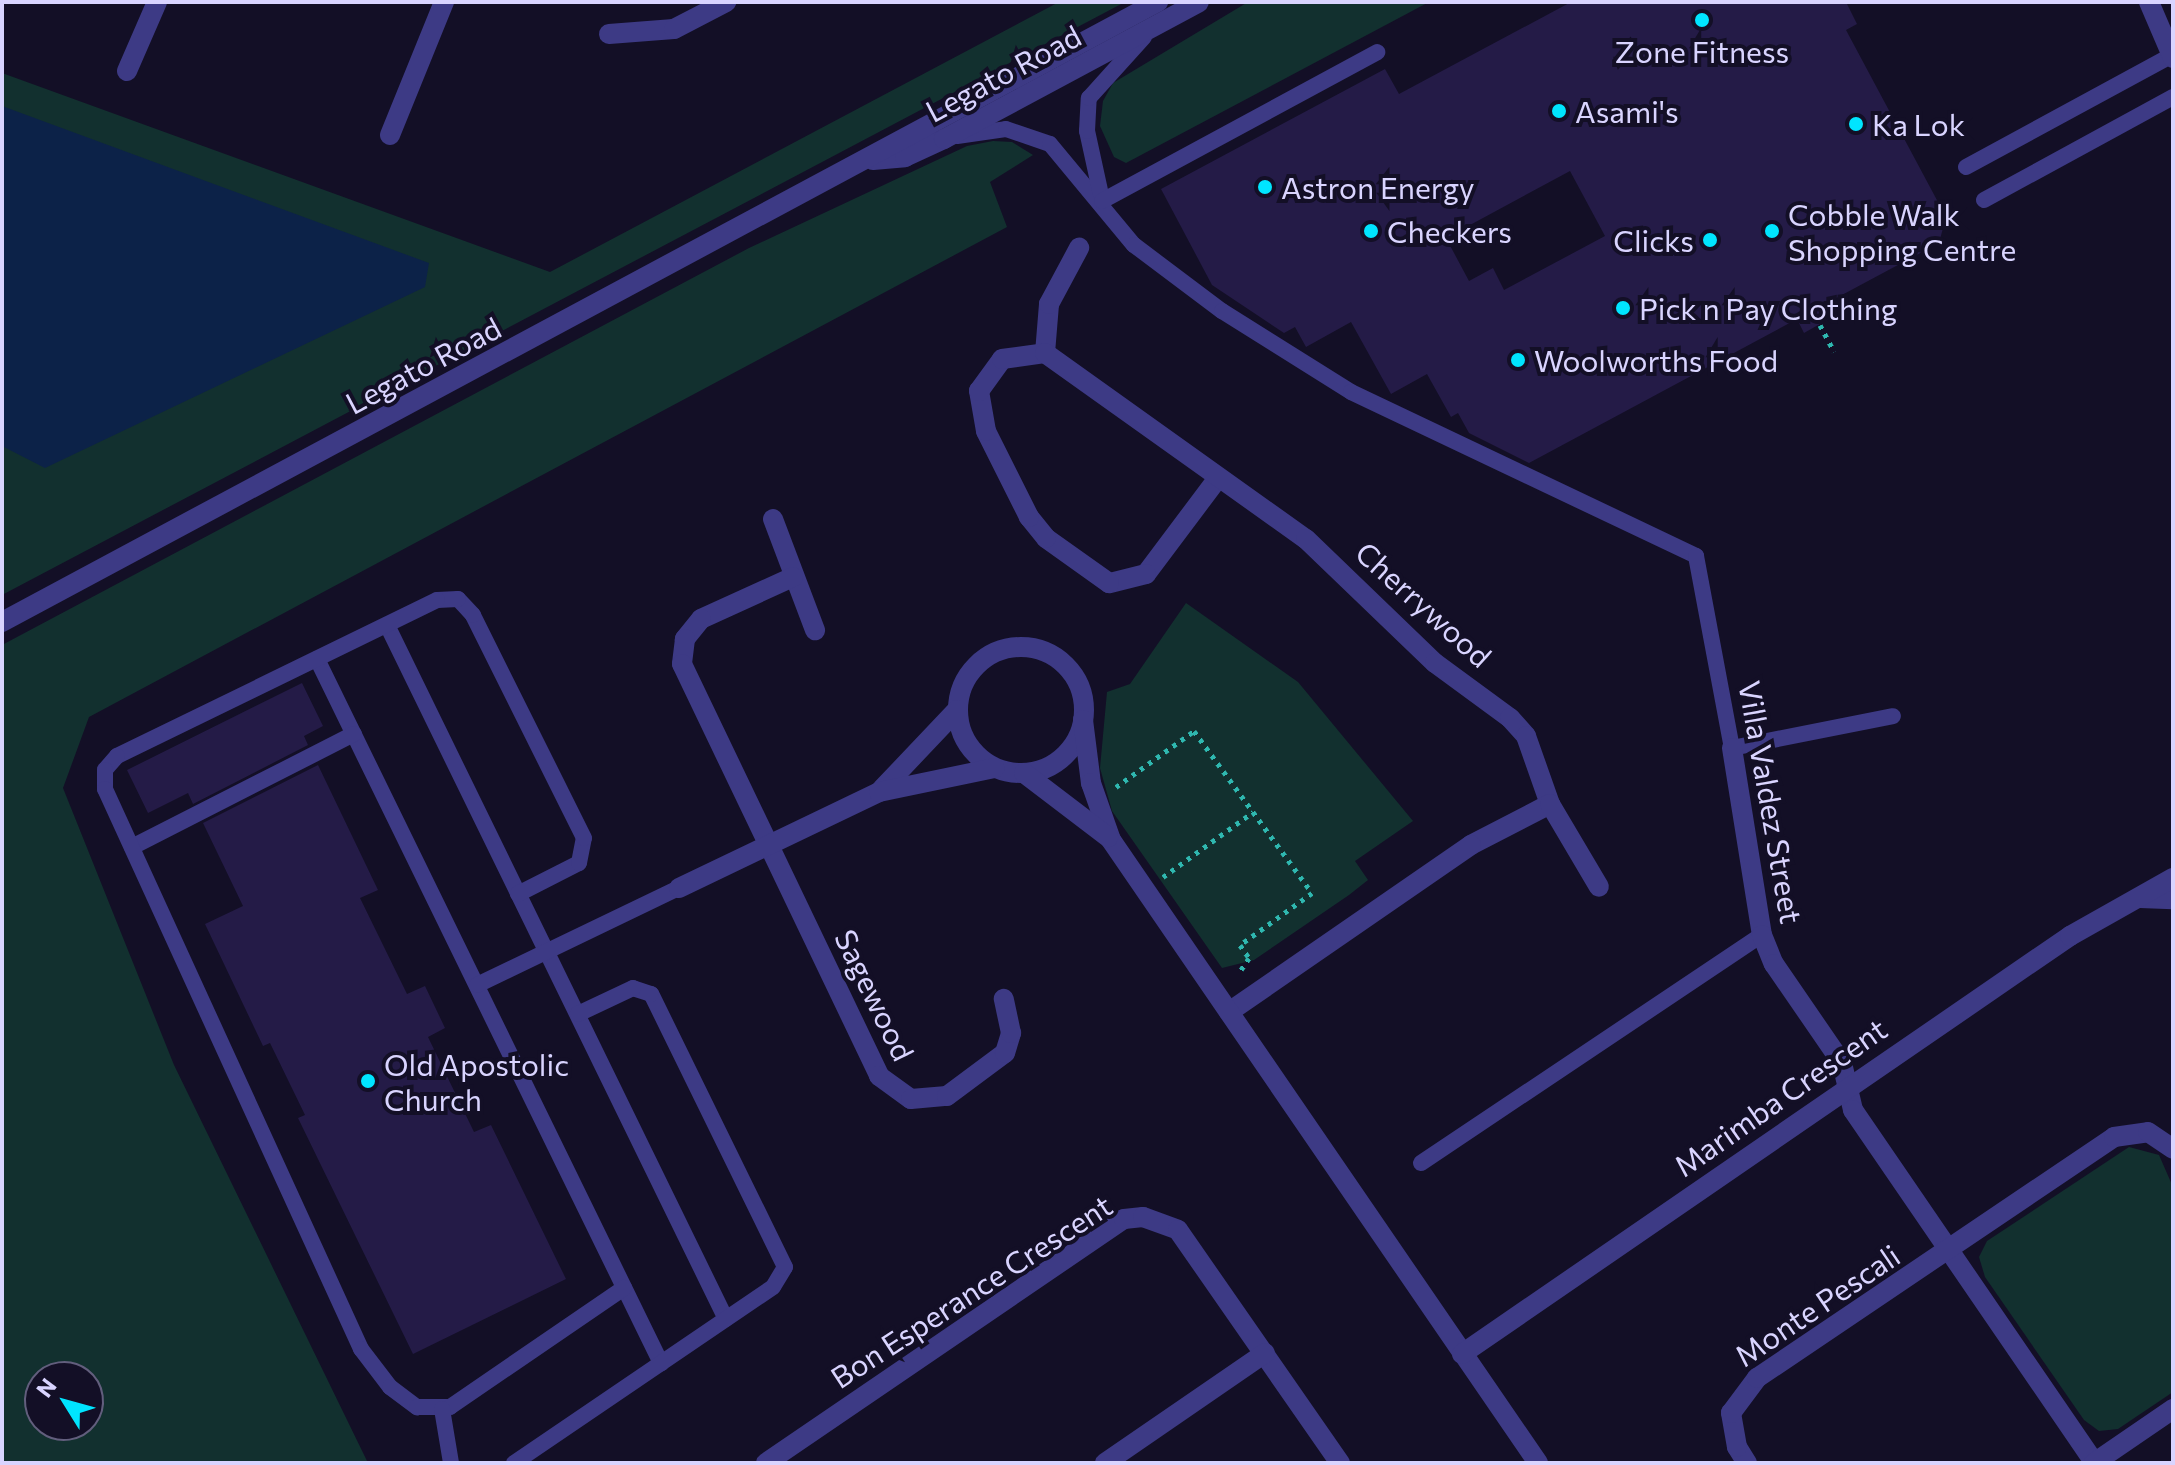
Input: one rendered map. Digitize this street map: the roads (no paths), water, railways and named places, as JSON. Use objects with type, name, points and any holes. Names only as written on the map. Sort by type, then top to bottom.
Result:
[{"type":"street","points":[[127,71],[157,2]]},
{"type":"street","points":[[390,135],[444,2]]},
{"type":"street","points":[[609,34],[674,29],[726,2]]},
{"type":"street","name":"Legato Road","points":[[2,622],[873,160],[902,137],[1158,2]]},
{"type":"street","name":"Legato Road","points":[[873,160],[905,157],[944,139],[1199,2]]},
{"type":"street","points":[[2149,2],[2173,56]]},
{"type":"street","points":[[1079,248],[1049,304],[1045,353],[1002,359],[979,391],[978,408],[1029,517],[1093,573],[1109,583],[1146,574],[1218,478]]},
{"type":"street","name":"Cherrywood","points":[[1045,353],[1346,572],[1408,639],[1510,718],[1526,736],[1550,804],[1599,887]]},
{"type":"street","points":[[773,519],[815,630]]},
{"type":"street","name":"Sagewood","points":[[793,577],[701,619],[682,650],[682,664],[879,1076],[898,1094],[923,1100],[947,1096],[996,1062],[1011,1033],[1004,999]]},
{"type":"street","points":[[879,792],[957,710],[968,674],[981,660],[1016,647],[1053,655],[1067,667],[1078,683],[1096,802],[1111,840],[1538,1463]]},
{"type":"street","points":[[957,710],[964,738],[995,768]]},
{"type":"street","points":[[1024,773],[1056,762],[1083,720]]},
{"type":"street","name":"Villa Valdez Street","points":[[1732,748],[1762,935],[1790,990],[1842,1063],[1846,1087]]},
{"type":"street","points":[[679,888],[769,842],[879,792],[995,768],[1024,773],[1111,840]]},
{"type":"street","points":[[1229,1012],[1471,845],[1550,804]]},
{"type":"street","name":"Marimba Crescent","points":[[1462,1354],[1846,1087],[2136,898],[2173,878]]},
{"type":"street","points":[[2136,898],[2173,899]]},
{"type":"street","points":[[1846,1087],[1853,1110],[2095,1463],[2173,1409]]},
{"type":"street","name":"Monte Pescali","points":[[1747,1463],[1730,1427],[1739,1395],[2114,1137],[2148,1132],[2173,1149]]},
{"type":"street","name":"Bon Esperance Crescent","points":[[766,1463],[1124,1219],[1157,1219],[1178,1230],[1340,1463]]},
{"type":"street","points":[[1105,1463],[1265,1353]]},
{"type":"lane","points":[[1102,201],[1087,131],[1089,98],[1157,25]]},
{"type":"lane","points":[[1102,201],[1377,52]]},
{"type":"lane","points":[[1966,167],[2173,56]]},
{"type":"lane","points":[[1984,200],[2173,97]]},
{"type":"lane","points":[[944,139],[1006,129],[1029,133],[1069,159],[1102,201]]},
{"type":"lane","name":"Villa Valdez Street","points":[[1102,201],[1134,245],[1351,392],[1696,556],[1732,748]]},
{"type":"lane","points":[[518,894],[579,863],[584,838],[464,603],[444,598],[110,762],[105,789],[361,1349],[407,1401],[442,1409],[624,1288]]},
{"type":"lane","points":[[387,625],[726,1319]]},
{"type":"lane","points":[[317,659],[661,1363]]},
{"type":"lane","points":[[1732,748],[1893,716]]},
{"type":"lane","points":[[132,847],[354,734]]},
{"type":"lane","points":[[477,985],[679,888]]},
{"type":"lane","points":[[1421,1163],[1762,935]]},
{"type":"lane","points":[[514,1463],[779,1282],[784,1259],[651,994],[633,988],[578,1014]]},
{"type":"lane","points":[[442,1409],[451,1463]]},
{"type":"water","points":[[2,106],[429,263],[425,287],[45,468],[2,446]]},
{"type":"place","name":"Zone Fitness","points":[[1702,20]]},
{"type":"place","name":"Asami's","points":[[1559,111]]},
{"type":"place","name":"Ka Lok","points":[[1856,124]]},
{"type":"place","name":"Astron Energy","points":[[1265,187]]},
{"type":"place","name":"Checkers","points":[[1371,231]]},
{"type":"place","name":"Cobble Walk Shopping Centre","points":[[1772,231]]},
{"type":"place","name":"Clicks","points":[[1710,240]]},
{"type":"place","name":"Pick n Pay Clothing","points":[[1623,308]]},
{"type":"place","name":"Woolworths Food","points":[[1518,360]]},
{"type":"place","name":"Old Apostolic Church","points":[[368,1081]]}]
